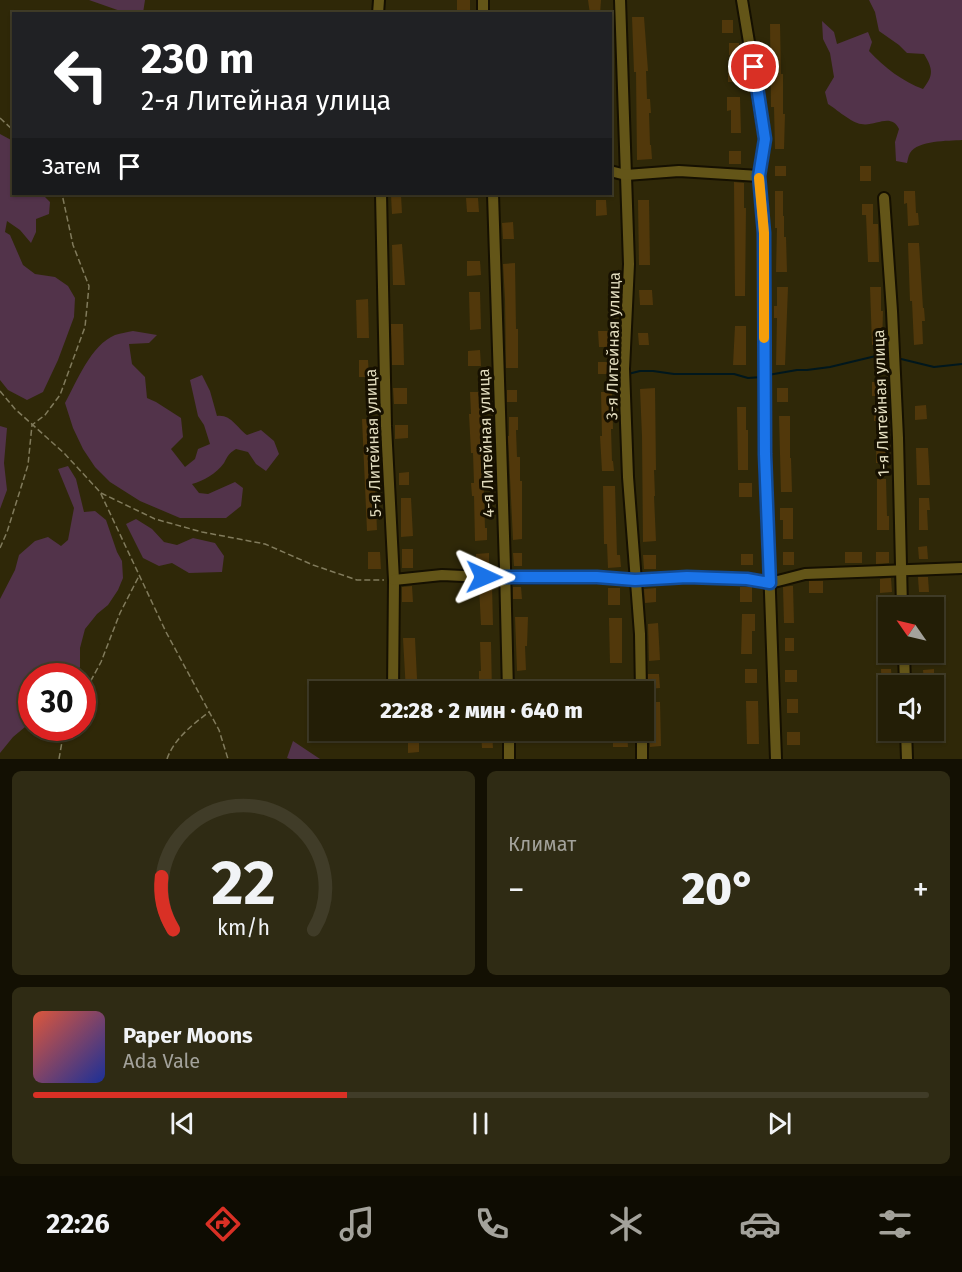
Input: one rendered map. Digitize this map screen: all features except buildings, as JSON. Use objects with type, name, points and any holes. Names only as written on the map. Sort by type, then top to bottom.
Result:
[{"type":"street","name":"3-я Литейная улица","points":[[620,0],[629,264],[624,369],[628,477],[640,634],[641,681]]},
{"type":"street","points":[[742,0],[765,139],[759,176],[764,233],[765,454],[776,759]]},
{"type":"street","points":[[612,172],[626,175],[679,171],[759,176]]},
{"type":"street","name":"5-я Литейная улица","points":[[381,195],[386,426],[394,580],[393,681]]},
{"type":"street","name":"4-я Литейная улица","points":[[493,195],[508,681]]},
{"type":"street","name":"1-я Литейная улица","points":[[884,198],[898,426],[902,597]]},
{"type":"street","points":[[394,580],[442,575],[506,578],[597,577],[635,580],[687,577],[747,579],[770,583],[805,574],[962,568]]},
{"type":"street","points":[[509,741],[509,759]]},
{"type":"street","points":[[642,741],[642,759]]},
{"type":"street","points":[[906,741],[907,759]]},
{"type":"path","points":[[0,118],[12,129]]},
{"type":"path","points":[[0,548],[8,532],[28,465],[32,425],[45,415],[60,395],[85,327],[89,286],[73,245],[62,195]]},
{"type":"path","points":[[0,391],[15,409],[64,453],[100,492],[166,632],[219,730],[228,759]]},
{"type":"path","points":[[100,492],[155,519],[202,532],[265,544],[313,565],[357,580],[394,580]]},
{"type":"path","points":[[96,670],[120,613],[140,575]]},
{"type":"path","points":[[167,759],[171,747],[196,721],[209,712]]},
{"type":"path","points":[[59,759],[62,741]]},
{"type":"shaded area","points":[[89,0],[145,0],[143,12],[123,12]]},
{"type":"shaded area","points":[[869,0],[962,0],[962,140],[926,143],[909,154],[907,163],[896,161],[895,142],[899,129],[896,124],[892,121],[857,123],[828,104],[825,92],[834,77],[830,53],[823,39],[822,21],[834,32],[837,44],[868,32],[872,42],[869,51],[887,68],[908,82],[923,89],[931,76],[931,68],[924,54],[907,53],[879,31],[875,12]]},
{"type":"shaded area","points":[[0,134],[12,140],[12,195],[45,195],[50,202],[49,214],[36,219],[36,232],[31,243],[20,230],[7,221],[5,232],[10,235],[23,265],[35,274],[55,277],[68,286],[75,298],[74,317],[43,392],[27,400],[8,390],[0,380]]},
{"type":"shaded area","points":[[133,331],[157,335],[149,343],[129,344],[132,364],[145,377],[147,398],[181,418],[183,437],[171,449],[185,467],[195,459],[198,449],[210,444],[204,425],[198,416],[190,380],[202,375],[210,391],[217,416],[230,419],[247,435],[261,430],[274,441],[279,454],[266,471],[256,464],[248,452],[236,449],[213,474],[192,484],[199,493],[208,494],[235,482],[243,488],[241,506],[226,518],[180,518],[140,501],[110,482],[95,467],[83,449],[65,403],[86,364],[99,347],[115,335]]},
{"type":"shaded area","points":[[0,426],[7,428],[4,463],[7,490],[0,509]]},
{"type":"shaded area","points":[[68,466],[76,479],[84,512],[95,511],[106,520],[122,561],[123,578],[108,605],[85,629],[80,648],[80,663],[18,663],[18,733],[0,753],[0,599],[15,570],[19,555],[35,541],[48,537],[61,546],[68,540],[74,508],[58,469]]},
{"type":"shaded area","points":[[136,519],[152,529],[164,542],[177,545],[193,538],[215,543],[224,556],[222,572],[189,573],[172,563],[159,566],[143,558],[126,524]]},
{"type":"shaded area","points":[[293,741],[320,759],[287,758]]},
{"type":"waterway","points":[[768,375],[830,367],[880,355],[891,356]]},
{"type":"waterway","points":[[897,358],[934,367],[962,364]]},
{"type":"waterway","points":[[628,374],[653,371],[674,374],[734,374],[748,378],[762,377]]},
{"type":"waterway","points":[[611,378],[620,375]]},
{"type":"slow traffic","points":[[759,178],[764,233],[764,338]]},
{"type":"route","points":[[484,577],[597,577],[635,580],[687,577],[747,579],[770,583],[765,454],[764,233],[759,176],[765,139],[754,67]]}]
